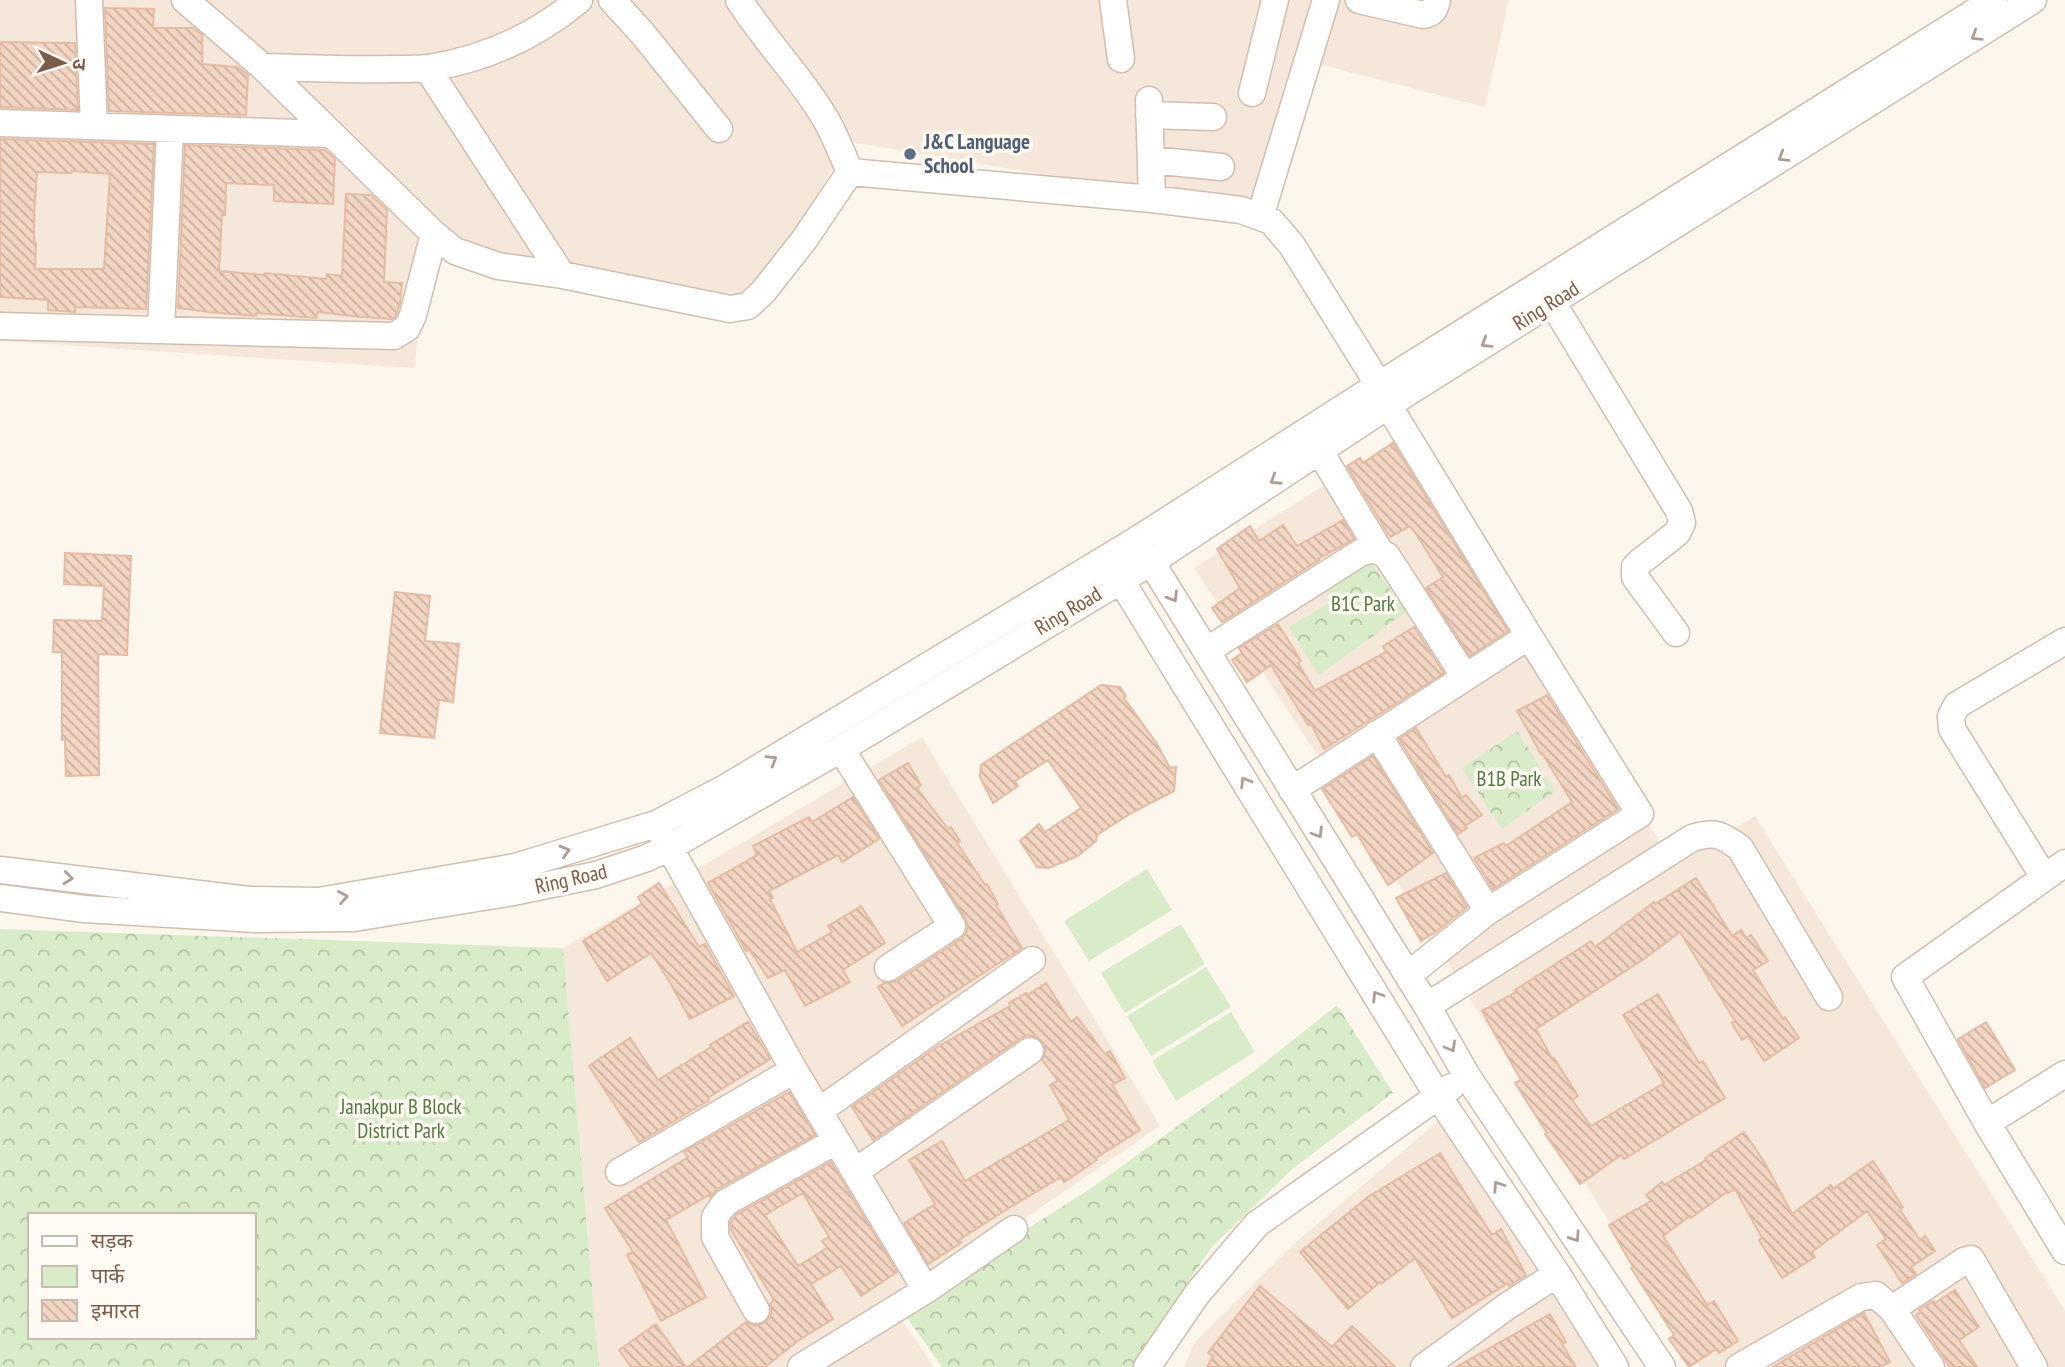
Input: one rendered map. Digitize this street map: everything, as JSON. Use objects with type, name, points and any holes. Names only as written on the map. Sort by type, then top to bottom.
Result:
[{"type":"street","points":[[89,0],[94,126]]},
{"type":"street","points":[[185,0],[263,67],[434,234],[455,251],[498,266],[562,275],[730,309],[748,306],[763,292],[804,240],[850,172]]},
{"type":"street","points":[[263,67],[374,70],[426,68],[470,60],[524,38],[563,14],[579,0]]},
{"type":"street","points":[[612,0],[643,34],[719,129]]},
{"type":"street","points":[[739,0],[826,119],[850,172]]},
{"type":"street","points":[[1113,0],[1121,59]]},
{"type":"street","points":[[1252,93],[1275,0]]},
{"type":"street","points":[[1260,217],[1326,0]]},
{"type":"street","points":[[1359,0],[1423,15],[1435,10],[1437,0]]},
{"type":"street","name":"Ring Road","points":[[0,870],[250,910],[319,901],[515,867],[656,824],[727,787],[1319,450],[1994,0]]},
{"type":"street","name":"Ring Road","points":[[1142,552],[1390,403],[2034,0]]},
{"type":"street","points":[[426,68],[562,275]]},
{"type":"street","points":[[1152,199],[1149,107],[1213,117]]},
{"type":"street","points":[[0,122],[330,134]]},
{"type":"street","points":[[161,330],[170,129]]},
{"type":"street","points":[[1151,160],[1221,167]]},
{"type":"street","points":[[850,172],[1152,199],[1241,210],[1271,221],[1291,244],[1640,814],[1488,911],[1408,975]]},
{"type":"street","points":[[0,326],[394,336],[407,328],[413,314],[434,234]]},
{"type":"street","points":[[1552,302],[1679,512],[1682,523],[1677,533],[1635,567],[1635,577],[1676,633]]},
{"type":"street","points":[[1319,450],[1379,550],[1387,556],[1465,677]]},
{"type":"street","points":[[1206,651],[1360,553],[1379,550]]},
{"type":"street","points":[[1142,552],[1408,975],[1467,1076],[1662,1367]]},
{"type":"street","points":[[1111,570],[1438,1096],[1557,1274],[1615,1367]]},
{"type":"street","name":"Ring Road","points":[[0,898],[84,909],[250,910],[354,918],[508,893],[596,875],[647,858],[670,847],[841,750],[1111,570]]},
{"type":"street","points":[[1292,790],[1529,636]]},
{"type":"street","points":[[2065,641],[1957,705],[1951,716],[1952,729],[2054,870],[1905,977],[1987,1123],[2065,1251]]},
{"type":"street","points":[[1377,734],[1488,911]]},
{"type":"street","points":[[841,750],[952,926],[888,968]]},
{"type":"street","points":[[656,824],[794,1070],[926,1290]]},
{"type":"street","points":[[1427,1006],[1692,838],[1708,833],[1725,836],[1740,848],[1829,997]]},
{"type":"street","points":[[819,1111],[1032,960]]},
{"type":"street","points":[[856,1171],[1030,1051]]},
{"type":"street","points":[[619,1172],[794,1070]]},
{"type":"street","points":[[1987,1123],[2065,1074]]},
{"type":"street","points":[[1147,1367],[1196,1294],[1257,1224],[1467,1076]]},
{"type":"street","points":[[756,1310],[715,1237],[715,1217],[725,1203],[836,1141]]},
{"type":"street","points":[[801,1367],[827,1359],[1014,1229]]},
{"type":"street","points":[[1892,1309],[1971,1259],[2034,1367]]},
{"type":"street","points":[[1424,1367],[1506,1307],[1557,1274]]},
{"type":"street","points":[[1739,1367],[1861,1297],[1876,1295],[1892,1309],[1931,1367]]},
{"type":"shaded area","points":[[0,0],[1509,0],[1485,107],[1318,64],[1260,211],[845,141],[768,299],[467,251],[427,210],[415,368],[0,341]]},
{"type":"shaded area","points":[[1406,433],[1675,866],[1755,816],[2065,1311],[2065,1367],[1700,1367],[1328,771],[1194,568]]},
{"type":"shaded area","points":[[922,737],[1160,1126],[893,1308],[934,1367],[599,1367],[563,948]]},
{"type":"shaded area","points":[[1444,1116],[1601,1367],[1184,1367],[1195,1342],[1295,1243]]},
{"type":"green space","name":"B1C Park","points":[[1365,554],[1406,612],[1319,675],[1289,627],[1333,600],[1322,582]]},
{"type":"green space","name":"B1B Park","points":[[1517,731],[1555,791],[1502,829],[1462,768]]},
{"type":"green space","points":[[1147,869],[1172,910],[1089,961],[1064,921]]},
{"type":"green space","points":[[1181,924],[1205,964],[1125,1013],[1101,973]]},
{"type":"green space","name":"Janakpur B Block District Park","points":[[0,929],[563,948],[599,1367],[0,1367]]},
{"type":"green space","points":[[1206,967],[1231,1007],[1151,1056],[1127,1016]]},
{"type":"green space","points":[[1337,1005],[1393,1093],[1291,1170],[1211,1248],[1148,1343],[1136,1367],[942,1367],[901,1309],[1090,1189],[1254,1071]]},
{"type":"green space","points":[[1231,1012],[1255,1052],[1176,1101],[1152,1061]]},
{"type":"building","points":[[105,8],[154,9],[153,28],[193,28],[202,35],[202,64],[238,67],[248,75],[246,115],[109,111]]},
{"type":"building","points":[[0,42],[75,43],[78,110],[0,107]]},
{"type":"building","points":[[0,139],[154,144],[146,309],[75,307],[75,312],[48,310],[48,300],[0,297]],"holes":[[[37,172],[110,174],[104,269],[35,269],[34,215]]]},
{"type":"building","points":[[185,145],[325,150],[335,159],[333,204],[274,201],[274,185],[226,183],[219,271],[326,279],[327,274],[342,276],[346,194],[371,195],[387,210],[384,282],[402,283],[395,317],[392,319],[318,312],[316,318],[256,313],[256,316],[178,308]]},
{"type":"building","points":[[1393,443],[1508,631],[1470,656],[1426,588],[1443,577],[1418,537],[1410,526],[1390,537],[1347,466],[1360,458],[1363,463]]},
{"type":"building","points":[[1343,520],[1354,539],[1318,559],[1222,622],[1212,608],[1240,588],[1217,549],[1250,526],[1259,541],[1283,525],[1297,546]]},
{"type":"building","points":[[65,553],[131,556],[127,655],[98,654],[99,775],[66,776],[65,740],[62,740],[62,652],[53,652],[54,620],[102,621],[104,586],[64,584]]},
{"type":"building","points":[[395,592],[430,596],[425,641],[459,644],[453,702],[439,700],[434,738],[380,733]]},
{"type":"building","points":[[1278,624],[1301,661],[1298,663],[1315,691],[1386,652],[1383,646],[1414,627],[1444,673],[1324,749],[1311,724],[1308,725],[1271,665],[1247,682],[1232,660],[1242,653],[1239,648]]},
{"type":"building","points":[[1101,685],[1120,687],[1126,696],[1124,698],[1157,744],[1170,768],[1176,767],[1174,791],[1133,812],[1097,835],[1096,841],[1078,856],[1049,868],[1037,867],[1020,841],[1039,824],[1045,832],[1081,808],[1048,760],[1015,781],[1018,786],[993,803],[980,777],[981,765]]},
{"type":"building","points":[[1547,695],[1618,809],[1493,889],[1474,858],[1504,843],[1506,846],[1572,802],[1517,711]]},
{"type":"building","points":[[1416,728],[1446,777],[1449,775],[1462,798],[1466,795],[1482,815],[1458,834],[1399,739]]},
{"type":"building","points":[[1373,756],[1433,853],[1388,885],[1357,834],[1352,837],[1322,789]]},
{"type":"building","points":[[908,763],[921,785],[917,788],[948,829],[951,827],[960,841],[957,843],[985,885],[987,884],[998,904],[996,905],[1022,948],[902,1026],[878,987],[897,981],[961,939],[968,926],[879,780]]},
{"type":"building","points":[[853,797],[879,839],[842,862],[838,855],[769,891],[773,898],[770,899],[797,952],[832,932],[828,926],[861,906],[885,943],[843,970],[850,982],[805,1006],[785,970],[768,978],[749,949],[746,951],[708,883],[757,855],[753,846],[809,817],[812,822]]},
{"type":"building","points":[[1446,873],[1467,907],[1421,941],[1396,898]]},
{"type":"building","points":[[1696,878],[1732,936],[1741,930],[1746,938],[1751,935],[1768,961],[1753,970],[1783,1019],[1785,1017],[1799,1038],[1764,1061],[1748,1036],[1742,1040],[1732,1023],[1735,1021],[1680,932],[1644,959],[1536,1029],[1552,1059],[1554,1058],[1578,1096],[1572,1100],[1591,1126],[1664,1083],[1623,1015],[1658,994],[1699,1063],[1703,1061],[1725,1098],[1624,1159],[1621,1155],[1580,1184],[1545,1134],[1547,1133],[1515,1083],[1521,1080],[1482,1011],[1516,992],[1515,990],[1591,941],[1595,947],[1654,902],[1655,904]]},
{"type":"building","points":[[659,883],[699,947],[705,944],[734,996],[690,1019],[651,953],[607,981],[583,941],[642,904],[638,897]]},
{"type":"building","points":[[1046,983],[1071,1022],[1077,1017],[1105,1054],[1110,1051],[1125,1078],[1112,1085],[1140,1130],[1064,1182],[1061,1177],[1009,1208],[959,1240],[961,1243],[928,1264],[904,1223],[935,1204],[909,1160],[942,1141],[965,1181],[1069,1120],[1050,1085],[1058,1081],[1042,1060],[1046,1050],[1043,1043],[1028,1035],[1021,1038],[873,1140],[852,1107],[937,1047]]},
{"type":"building","points":[[748,1022],[770,1059],[639,1142],[589,1066],[630,1038],[658,1080]]},
{"type":"building","points":[[1986,1022],[2015,1070],[1985,1088],[1958,1039]]},
{"type":"building","points":[[789,1092],[815,1135],[666,1220],[706,1297],[661,1321],[627,1255],[633,1252],[605,1208],[688,1157],[684,1152]]},
{"type":"building","points":[[1744,1132],[1765,1163],[1792,1214],[1831,1185],[1833,1189],[1873,1161],[1903,1207],[1900,1210],[1920,1240],[1925,1236],[1935,1251],[1911,1267],[1916,1274],[1902,1283],[1877,1245],[1886,1239],[1867,1211],[1812,1252],[1815,1257],[1782,1278],[1759,1240],[1762,1238],[1735,1189],[1727,1192],[1663,1236],[1707,1305],[1714,1301],[1738,1341],[1719,1353],[1716,1349],[1689,1367],[1669,1339],[1674,1335],[1631,1268],[1633,1267],[1609,1225],[1651,1201],[1646,1195],[1662,1182],[1664,1185],[1706,1160],[1705,1158]]},
{"type":"building","points":[[1440,1153],[1492,1235],[1501,1229],[1526,1275],[1509,1286],[1508,1283],[1452,1318],[1415,1258],[1381,1284],[1380,1282],[1348,1309],[1300,1252],[1368,1197]]},
{"type":"building","points":[[831,1162],[897,1272],[861,1296],[841,1266],[811,1284],[833,1319],[799,1340],[765,1367],[688,1367],[746,1322],[756,1326],[764,1323],[772,1311],[770,1304],[774,1300],[731,1230],[731,1222],[736,1215]],"holes":[[[803,1193],[829,1237],[822,1241],[827,1248],[798,1266],[765,1215]]]},
{"type":"building","points":[[1260,1286],[1332,1347],[1352,1326],[1395,1367],[1207,1367],[1213,1356],[1208,1353]]},
{"type":"building","points":[[1955,1290],[1979,1327],[1959,1340],[1977,1367],[1950,1367],[1916,1315],[1933,1301],[1935,1303]]},
{"type":"building","points":[[1864,1313],[1890,1362],[1880,1367],[1773,1367]]},
{"type":"building","points":[[1550,1314],[1566,1342],[1562,1344],[1576,1367],[1456,1367]]},
{"type":"building","points":[[656,1324],[686,1367],[631,1367],[619,1350]]},
{"type":"place","name":"J&C Language School","points":[[910,154]]}]
